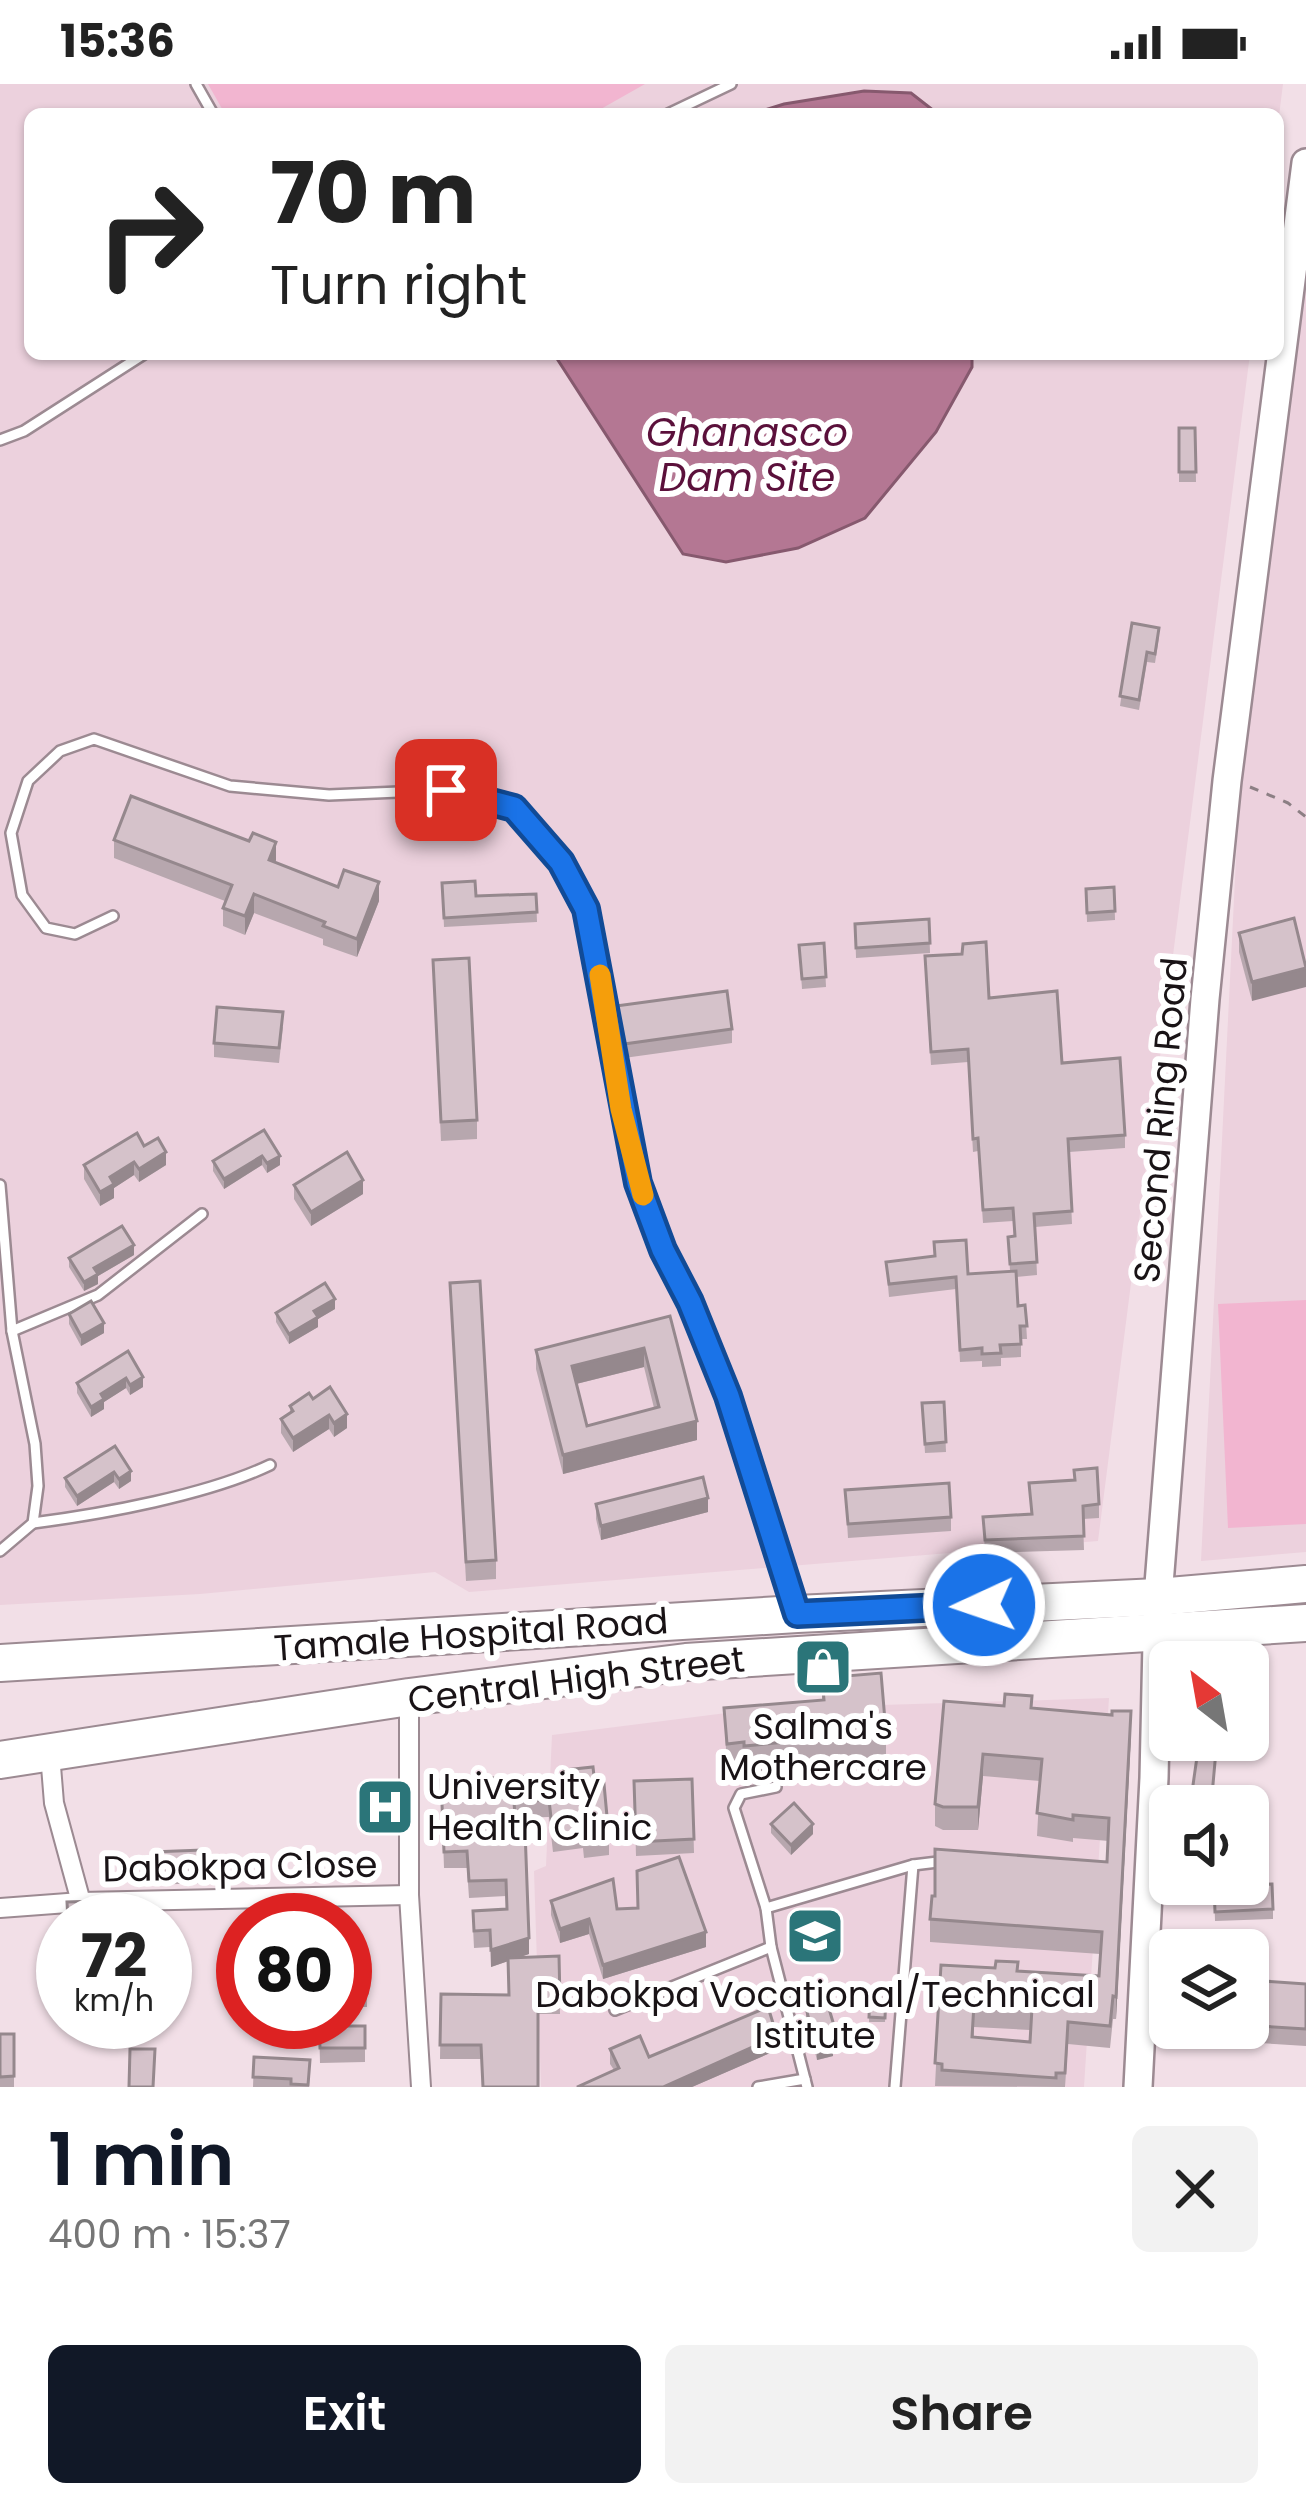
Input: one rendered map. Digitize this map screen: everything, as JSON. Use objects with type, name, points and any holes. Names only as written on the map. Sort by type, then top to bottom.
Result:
[{"type":"highway","points":[[1157,1614],[1306,1584]]},
{"type":"highway","name":"Tamale Hospital Road","points":[[0,1663],[797,1614],[1157,1614]]},
{"type":"highway","points":[[1157,1614],[1306,1623]]},
{"type":"highway","name":"Central High Street","points":[[0,1760],[409,1697],[686,1662],[1157,1614]]},
{"type":"street","name":"Second Ring Road","points":[[1284,335],[1306,163]]},
{"type":"street","name":"Second Ring Road","points":[[1138,2087],[1157,1614],[1205,999],[1227,781],[1281,360]]},
{"type":"street","points":[[409,1697],[409,1895],[421,2087]]},
{"type":"street","points":[[50,1754],[54,1803],[79,1893]]},
{"type":"street","name":"Dabokpa Close","points":[[192,1900],[409,1895]]},
{"type":"street","name":"Dabokpa Close","points":[[0,1908],[36,1905]]},
{"type":"lane","points":[[681,108],[731,84]]},
{"type":"lane","points":[[0,440],[24,430],[134,360]]},
{"type":"lane","points":[[113,916],[75,934],[46,928],[22,895],[11,833],[28,781],[60,751],[94,739],[230,786],[329,795],[446,790],[514,808],[561,862],[586,909],[638,1183],[728,1396],[797,1614]]},
{"type":"lane","points":[[0,1185],[3,1287],[35,1444],[38,1486],[32,1522]]},
{"type":"lane","points":[[12,1331],[98,1295],[202,1214]]},
{"type":"lane","points":[[0,1551],[32,1522],[89,1516],[219,1486],[270,1465]]},
{"type":"lane","points":[[758,2087],[806,2083],[771,1947],[766,1907],[734,1808],[741,1794],[776,1787]]},
{"type":"lane","points":[[766,1907],[913,1865],[952,1861]]},
{"type":"lane","points":[[895,2087],[913,1865]]},
{"type":"lane","points":[[615,2010],[771,1947]]},
{"type":"path","points":[[1227,781],[1255,788],[1306,817]]},
{"type":"shaded area","points":[[0,84],[1283,84],[1280,108],[24,108],[24,360],[1249,360],[1098,1541],[469,1592],[435,1572],[200,1594],[0,1605]]},
{"type":"shaded area","points":[[208,84],[645,84],[603,108],[222,108]]},
{"type":"shaded area","points":[[1306,246],[1306,1552],[1201,1561],[1238,819]]},
{"type":"shaded area","points":[[1306,1300],[1306,1524],[1228,1528],[1218,1304]]},
{"type":"shaded area","name":"Dabokpa Vocational/Technical Istitute","points":[[1109,1698],[1084,2087],[541,2087],[534,1871],[546,1866],[552,1735],[758,1709]]},
{"type":"water","points":[[864,91],[911,93],[930,108],[771,108]]},
{"type":"water","name":"Ghanasco Dam Site","points":[[558,360],[972,360],[936,432],[865,518],[798,548],[726,562],[683,554]]},
{"type":"building","points":[[1179,428],[1195,428],[1196,472],[1179,472]]},
{"type":"building","points":[[1132,623],[1159,628],[1155,654],[1147,652],[1139,700],[1120,696]]},
{"type":"building","points":[[131,796],[249,841],[253,833],[276,842],[269,860],[338,887],[344,870],[379,882],[357,939],[254,894],[245,916],[223,908],[232,885],[114,840]]},
{"type":"building","points":[[475,881],[476,896],[536,894],[537,912],[444,918],[442,883]]},
{"type":"building","points":[[1114,887],[1115,911],[1087,913],[1086,889]]},
{"type":"building","points":[[1294,918],[1306,968],[1252,982],[1239,933]]},
{"type":"building","points":[[929,919],[930,943],[856,948],[855,924]]},
{"type":"building","points":[[986,942],[989,998],[1057,991],[1062,1063],[1120,1058],[1125,1135],[1068,1139],[1072,1211],[1034,1214],[1037,1262],[1010,1264],[1013,1208],[983,1210],[968,1049],[931,1052],[925,956],[962,954],[963,944]]},
{"type":"building","points":[[824,943],[826,977],[802,979],[799,945]]},
{"type":"building","points":[[469,958],[477,1120],[441,1122],[433,960]]},
{"type":"building","points":[[727,991],[732,1029],[624,1044],[616,1006]]},
{"type":"building","points":[[217,1007],[283,1012],[279,1048],[214,1043]]},
{"type":"building","points":[[264,1130],[280,1156],[267,1163],[262,1156],[224,1179],[213,1161]]},
{"type":"building","points":[[137,1133],[144,1146],[158,1138],[166,1152],[139,1169],[134,1162],[110,1177],[114,1184],[100,1192],[84,1165]]},
{"type":"building","points":[[347,1152],[363,1180],[311,1212],[294,1185]]},
{"type":"building","points":[[122,1226],[134,1245],[94,1268],[98,1274],[84,1282],[69,1258]]},
{"type":"building","points":[[966,1240],[968,1274],[1016,1271],[1018,1306],[1025,1305],[1027,1326],[1020,1326],[1021,1344],[1000,1345],[1001,1353],[982,1354],[982,1348],[960,1350],[956,1277],[889,1284],[886,1262],[935,1256],[934,1242]]},
{"type":"building","points":[[480,1281],[496,1560],[466,1562],[450,1283]]},
{"type":"building","points":[[325,1283],[335,1299],[314,1311],[318,1317],[289,1334],[276,1313]]},
{"type":"building","points":[[91,1301],[104,1323],[81,1336],[69,1314]]},
{"type":"building","points":[[670,1316],[697,1421],[563,1455],[536,1350]],"holes":[[[644,1348],[659,1407],[587,1426],[572,1366]]]},
{"type":"building","points":[[128,1351],[143,1377],[130,1385],[126,1378],[101,1394],[104,1399],[91,1407],[77,1383]]},
{"type":"building","points":[[330,1387],[347,1414],[334,1423],[329,1415],[293,1438],[281,1419],[293,1411],[290,1406]]},
{"type":"building","points":[[944,1402],[946,1442],[925,1444],[922,1403]]},
{"type":"building","points":[[115,1446],[131,1471],[119,1479],[114,1472],[77,1496],[65,1478]]},
{"type":"building","points":[[1097,1468],[1099,1504],[1083,1506],[1084,1536],[985,1540],[983,1517],[1032,1514],[1029,1483],[1075,1480],[1074,1470]]},
{"type":"building","points":[[703,1477],[708,1498],[601,1526],[596,1504]]},
{"type":"building","points":[[949,1483],[951,1517],[848,1524],[845,1490]]},
{"type":"building","points":[[881,1673],[886,1733],[727,1744],[724,1708],[824,1700],[822,1678]]},
{"type":"building","points":[[1005,1694],[1032,1696],[1031,1708],[1112,1715],[1112,1711],[1131,1711],[1116,1997],[1110,2026],[1068,2022],[1065,2073],[1056,2073],[1056,2078],[942,2070],[942,2064],[935,2063],[941,1965],[995,1968],[996,1961],[1018,1962],[1017,1971],[1099,1976],[1102,1932],[930,1919],[935,1849],[1107,1862],[1109,1818],[1073,1815],[1073,1820],[1037,1813],[1042,1759],[983,1754],[978,1807],[935,1804],[944,1701],[1004,1706]],"holes":[[[974,2004],[1032,2008],[1030,2042],[972,2037]]]},
{"type":"building","points":[[1196,1761],[1215,1761],[1213,1785],[1193,1785]]},
{"type":"building","points":[[593,1767],[595,1785],[604,1784],[609,1838],[584,1841],[583,1832],[553,1835],[549,1800],[514,1802],[516,1830],[525,1830],[529,1938],[491,1950],[490,1930],[474,1931],[473,1911],[507,1909],[506,1880],[469,1881],[467,1851],[444,1852],[441,1780],[565,1775],[564,1770]]},
{"type":"building","points":[[692,1779],[694,1839],[636,1842],[634,1781]]},
{"type":"building","points":[[794,1803],[813,1824],[791,1845],[771,1824]]},
{"type":"building","points":[[202,1850],[203,1874],[153,1876],[152,1852]]},
{"type":"building","points":[[679,1857],[706,1932],[603,1965],[589,1919],[560,1929],[551,1901],[613,1879],[617,1909],[638,1908],[637,1871]]},
{"type":"building","points":[[1269,1884],[1273,1909],[1215,1912],[1215,1905],[1269,1905]]},
{"type":"building","points":[[559,1956],[560,2000],[538,2000],[538,2087],[483,2087],[481,2045],[440,2045],[441,1994],[509,1995],[508,1958]]},
{"type":"building","points":[[1269,1981],[1306,1984],[1306,2029],[1269,2027]]},
{"type":"building","points":[[870,1994],[886,1994],[885,2018],[869,2017]]},
{"type":"building","points":[[827,2002],[838,2039],[817,2051],[806,2008]]},
{"type":"building","points":[[768,2007],[777,2036],[663,2087],[577,2087],[619,2068],[610,2049],[640,2036],[649,2057]]},
{"type":"building","points":[[0,2034],[14,2034],[14,2076],[0,2077]]},
{"type":"building","points":[[130,2049],[155,2049],[153,2087],[129,2087]]},
{"type":"building","points":[[254,2057],[310,2060],[308,2085],[253,2077]]},
{"type":"slow traffic","points":[[600,975],[621,1109],[643,1195]]},
{"type":"place","name":"Salma's Mothercare","points":[[823,1667]]},
{"type":"place","name":"University Health Clinic","points":[[385,1807]]},
{"type":"place","name":"Dabokpa Vocational/Technical Istitute","points":[[815,1936]]},
{"type":"route","points":[[446,790],[514,808],[561,862],[586,909],[638,1183],[728,1396],[797,1614],[984,1605]]}]
